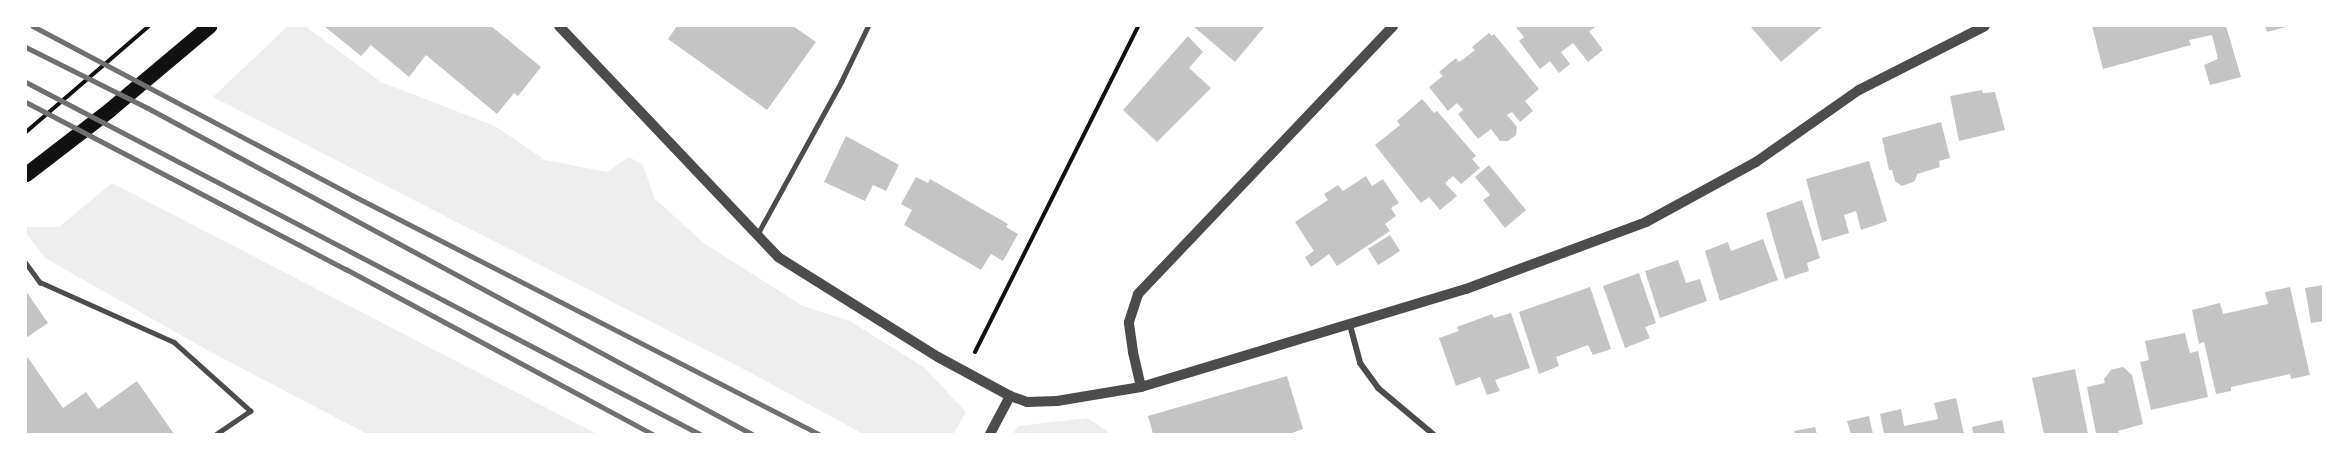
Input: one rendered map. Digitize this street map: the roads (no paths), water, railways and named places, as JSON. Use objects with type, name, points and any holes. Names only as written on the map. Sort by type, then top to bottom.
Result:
[{"type":"main road","points":[[27,173],[109,110],[208,27]]},
{"type":"street","points":[[559,26],[778,257],[843,300],[965,372],[1010,396],[1027,402],[1058,401],[1141,387],[1477,285],[1646,222],[1756,162],[1859,90],[1985,26]]},
{"type":"street","points":[[1141,387],[1133,352],[1130,322],[1138,294],[1393,26]]},
{"type":"street","points":[[1350,325],[1360,363],[1378,388],[1433,435]]},
{"type":"street","points":[[990,435],[1010,396]]},
{"type":"lane","points":[[757,235],[841,82],[868,26]]},
{"type":"lane","points":[[26,263],[40,282],[174,342],[251,411],[217,435]]},
{"type":"railway","points":[[33,26],[352,195],[819,434]]},
{"type":"railway","points":[[26,47],[148,108],[752,434]]},
{"type":"railway","points":[[26,82],[700,434]]},
{"type":"railway","points":[[26,102],[346,269],[653,434]]}]
